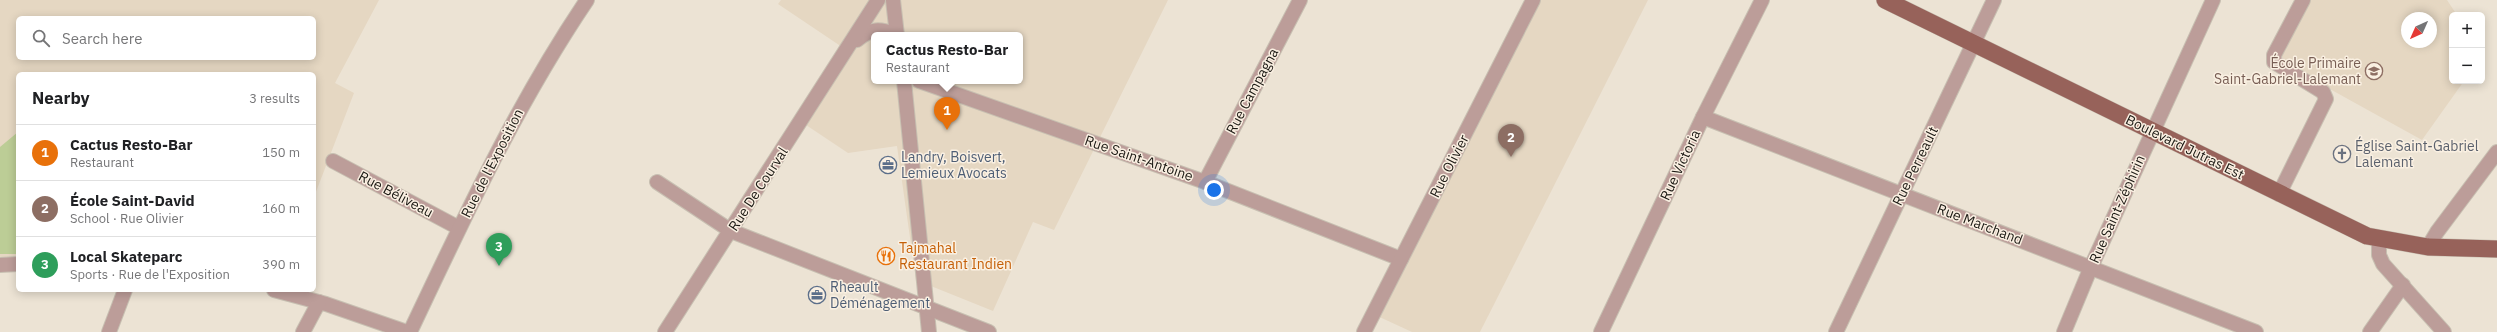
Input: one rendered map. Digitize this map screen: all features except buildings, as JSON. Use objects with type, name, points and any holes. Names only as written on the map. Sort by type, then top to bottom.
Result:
[{"type":"main road","name":"Boulevard Jutras Est","points":[[1885,0],[2367,236],[2428,247],[2497,250]]},
{"type":"street","name":"Rue de l'Exposition","points":[[408,332],[488,166],[527,94],[587,0]]},
{"type":"street","name":"Rue De Courval","points":[[665,332],[851,45],[878,0]]},
{"type":"street","points":[[893,0],[897,32]]},
{"type":"street","name":"Rue Campagna","points":[[1205,182],[1300,0]]},
{"type":"street","name":"Rue Olivier","points":[[1364,332],[1533,0]]},
{"type":"street","name":"Rue Victoria","points":[[1601,332],[1703,117],[1762,0]]},
{"type":"street","name":"Rue Perreault","points":[[1836,332],[1901,193],[1975,44],[1994,0]]},
{"type":"street","name":"Rue Saint-Zéphirin","points":[[2064,332],[2091,267],[2152,131],[2213,0]]},
{"type":"street","points":[[2279,194],[2326,100],[2323,92],[2274,62],[2274,55],[2303,0]]},
{"type":"street","name":"Rue De Courval","points":[[851,45],[868,31],[879,28],[889,32]]},
{"type":"street","points":[[904,84],[929,332]]},
{"type":"street","name":"Rue Saint-Antoine","points":[[928,84],[1205,182],[1401,259]]},
{"type":"street","name":"Rue Marchand","points":[[1703,117],[2091,267],[2242,329],[2256,332]]},
{"type":"street","points":[[2428,247],[2437,232],[2497,152]]},
{"type":"street","name":"Rue Béliveau","points":[[333,161],[459,228]]},
{"type":"street","points":[[657,182],[731,231],[989,332]]},
{"type":"street","points":[[2379,239],[2379,255],[2383,264],[2444,332]]},
{"type":"street","points":[[0,265],[16,264]]},
{"type":"street","points":[[2370,332],[2403,285]]},
{"type":"street","points":[[109,332],[123,292]]},
{"type":"street","points":[[282,292],[319,302],[408,332]]},
{"type":"street","points":[[303,332],[319,302]]},
{"type":"shaded area","points":[[0,0],[379,0],[335,83],[354,93],[316,192],[316,72],[16,72],[16,265],[0,266]]},
{"type":"shaded area","points":[[781,0],[1168,0],[1054,230],[1033,222],[993,311],[916,280],[897,146],[848,153],[794,117],[842,47],[778,4]]},
{"type":"shaded area","points":[[1533,0],[1648,0],[1480,332],[1412,332],[1373,314]]},
{"type":"shaded area","name":"École Primaire Saint-Gabriel-Lalemant","points":[[2308,0],[2447,0],[2455,12],[2449,12],[2449,84],[2462,84],[2422,140],[2279,61]]},
{"type":"green space","points":[[16,134],[16,254],[0,254],[0,147]]},
{"type":"place","name":"École Primaire Saint-Gabriel-Lalemant","points":[[2374,71]]},
{"type":"place","name":"Cactus Resto-Bar","points":[[947,130]]},
{"type":"place","name":"Église Saint-Gabriel Lalemant","points":[[2342,154]]},
{"type":"place","name":"École Saint-David","points":[[1511,157]]},
{"type":"place","name":"Landry, Boisvert, Lemieux Avocats","points":[[888,165]]},
{"type":"place","name":"Tajmahal Restaurant Indien","points":[[886,256]]},
{"type":"place","name":"Local Skateparc","points":[[499,266]]},
{"type":"place","name":"Rheault Déménagement","points":[[817,295]]}]
